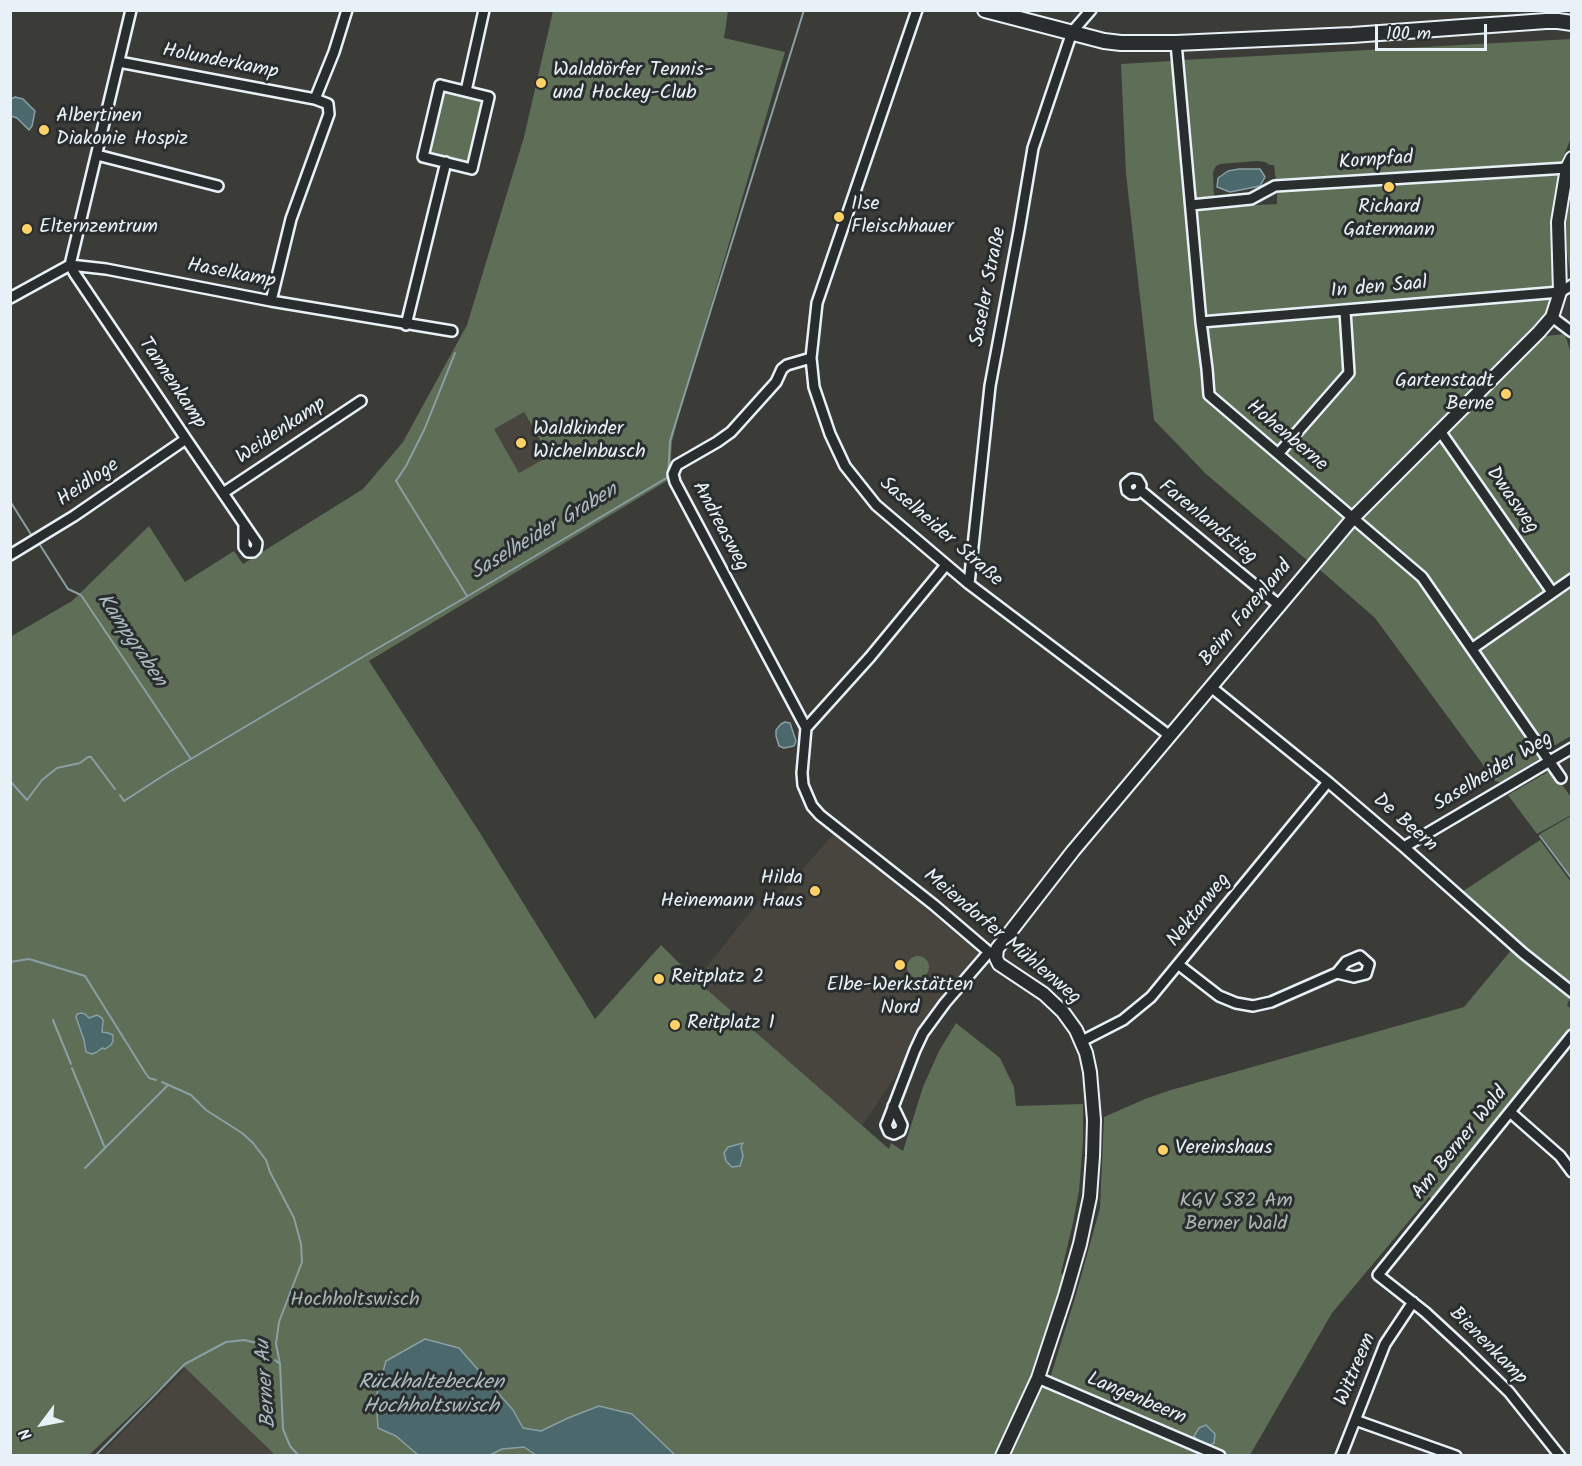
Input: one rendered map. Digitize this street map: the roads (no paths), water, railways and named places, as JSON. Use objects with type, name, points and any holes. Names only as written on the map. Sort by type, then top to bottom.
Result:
[{"type":"main road","points":[[985,10],[1104,41],[1121,43],[1176,43],[1352,35],[1565,22],[1572,14]]},
{"type":"street","points":[[10,298],[70,265],[131,10]]},
{"type":"street","points":[[271,301],[291,219],[328,114],[328,105],[315,99],[334,52],[347,10]]},
{"type":"street","points":[[466,91],[484,10]]},
{"type":"street","name":"Saselheider Straße","points":[[917,10],[817,303],[811,358],[814,387],[830,434],[845,466],[876,505],[969,584],[1170,736]]},
{"type":"street","name":"Saseler Straße","points":[[969,584],[990,386],[1033,148],[1072,32],[1091,10]]},
{"type":"street","name":"Hohenberne","points":[[1176,43],[1209,395],[1422,577],[1561,778]]},
{"type":"street","name":"Holunderkamp","points":[[119,62],[315,99]]},
{"type":"street","points":[[440,85],[466,91],[489,97],[472,169],[423,157],[440,85]]},
{"type":"street","points":[[97,155],[218,186]]},
{"type":"street","points":[[406,325],[446,162]]},
{"type":"street","points":[[1569,163],[1558,222],[1560,292],[1552,317],[1572,332]]},
{"type":"street","name":"Kornpfad","points":[[1191,205],[1251,199],[1275,186],[1569,163]]},
{"type":"street","name":"Haselkamp","points":[[70,265],[106,269],[271,301],[452,332]]},
{"type":"street","name":"Tannenkamp","points":[[70,265],[244,524]]},
{"type":"street","points":[[1560,292],[1572,285]]},
{"type":"street","name":"In den Saal","points":[[1201,322],[1560,292]]},
{"type":"street","points":[[1278,454],[1348,373],[1345,310]]},
{"type":"street","name":"Beim Farenland","points":[[992,954],[1073,851],[1353,518],[1552,317]]},
{"type":"street","name":"Andreasweg","points":[[806,728],[675,482],[673,474],[677,465],[731,432],[776,382],[782,369],[787,365],[811,358]]},
{"type":"street","name":"Weidenkamp","points":[[223,493],[361,401]]},
{"type":"street","name":"Dwasweg","points":[[1440,431],[1552,592]]},
{"type":"street","name":"Heidloge","points":[[10,555],[74,516],[186,439]]},
{"type":"street","name":"Farenlandstieg","points":[[1140,490],[1280,606]]},
{"type":"street","points":[[806,728],[870,657],[946,565]]},
{"type":"street","points":[[1473,648],[1572,579]]},
{"type":"street","name":"De Beern","points":[[1211,687],[1328,782],[1523,953],[1572,992]]},
{"type":"street","name":"Meiendorfer Mühlenweg","points":[[806,728],[802,773],[803,785],[812,806],[820,815],[992,954],[999,964],[1028,982],[1058,1007],[1082,1041],[1093,1095],[1094,1147],[1090,1197],[1080,1244],[1038,1378],[1002,1455]]},
{"type":"street","name":"Saselheider Weg","points":[[1404,847],[1572,748]]},
{"type":"street","name":"Nektarweg","points":[[1082,1041],[1123,1020],[1151,998],[1328,782]]},
{"type":"street","points":[[894,1106],[915,1050],[927,1027],[961,983],[992,954]]},
{"type":"street","points":[[1179,965],[1219,996],[1236,1003],[1253,1006],[1271,1002],[1337,973]]},
{"type":"street","name":"Am Berner Wald","points":[[1378,1275],[1572,1035]]},
{"type":"street","points":[[1510,1113],[1560,1156],[1572,1172]]},
{"type":"street","name":"Bienenkamp","points":[[1378,1275],[1413,1302],[1509,1392],[1560,1455]]},
{"type":"street","name":"Wittreem","points":[[1341,1455],[1384,1344],[1413,1302]]},
{"type":"street","name":"Langenbeern","points":[[1038,1378],[1220,1455]]},
{"type":"street","points":[[1354,1420],[1456,1455]]},
{"type":"water","points":[[15,97],[23,99],[35,111],[29,130],[17,118],[11,116],[11,99]]},
{"type":"water","points":[[1260,169],[1265,177],[1260,186],[1230,192],[1217,187],[1218,178],[1228,171]]},
{"type":"water","points":[[785,722],[790,723],[796,741],[794,746],[784,748],[779,746],[776,730]]},
{"type":"water","points":[[81,1013],[89,1018],[97,1015],[102,1018],[102,1032],[113,1035],[111,1045],[92,1054],[86,1052],[76,1017]]},
{"type":"water","points":[[743,1143],[740,1166],[732,1167],[726,1161],[724,1153],[728,1147]]},
{"type":"water","name":"Rückhaltebecken Hochholtswisch","points":[[425,1339],[459,1348],[513,1410],[523,1428],[541,1431],[599,1406],[632,1414],[675,1455],[536,1455],[524,1447],[502,1449],[490,1455],[418,1455],[396,1436],[378,1428],[376,1397],[386,1361]]},
{"type":"water","points":[[1206,1425],[1215,1434],[1214,1443],[1210,1445],[1198,1441],[1194,1436],[1199,1428]]},
{"type":"waterway","name":"Saselheider Graben","points":[[120,795],[124,801],[169,772],[668,477],[670,441],[804,10]]},
{"type":"waterway","points":[[455,353],[425,428],[396,481],[467,596]]},
{"type":"waterway","name":"Kampgraben","points":[[10,501],[32,536]]},
{"type":"waterway","name":"Kampgraben","points":[[40,545],[68,589],[81,595],[191,759]]},
{"type":"waterway","points":[[10,781],[27,800],[42,780],[57,768],[80,763],[91,757],[115,789]]},
{"type":"waterway","points":[[1540,836],[1572,879]]},
{"type":"waterway","name":"Berner Au","points":[[10,962],[29,959],[85,976],[146,1074],[149,1078],[156,1080]]},
{"type":"waterway","points":[[53,1020],[71,1064]]},
{"type":"waterway","points":[[72,1068],[105,1148]]},
{"type":"waterway","name":"Berner Au","points":[[162,1082],[191,1095],[206,1110],[242,1133],[253,1143],[266,1160],[294,1218],[301,1244],[302,1262],[279,1322],[276,1344],[280,1364],[283,1429],[290,1446],[299,1456]]},
{"type":"waterway","points":[[85,1168],[168,1085]]},
{"type":"waterway","points":[[95,1456],[185,1364],[226,1342],[244,1340],[261,1344],[267,1353]]},
{"type":"waterway","name":"Berner Au","points":[[275,1360],[280,1364]]},
{"type":"place","name":"Walddörfer Tennis- und Hockey-Club","points":[[541,83]]},
{"type":"place","name":"Albertinen Diakonie Hospiz","points":[[44,130]]},
{"type":"place","name":"Richard Gatermann","points":[[1389,187]]},
{"type":"place","name":"Ilse Fleischhauer","points":[[839,217]]},
{"type":"place","name":"Elternzentrum","points":[[27,229]]},
{"type":"place","name":"Gartenstadt Berne","points":[[1506,394]]},
{"type":"place","name":"Waldkinder Wichelnbusch","points":[[521,443]]},
{"type":"place","name":"Hilda Heinemann Haus","points":[[815,891]]},
{"type":"place","name":"Elbe-Werkstätten Nord","points":[[900,965]]},
{"type":"place","name":"Reitplatz 2","points":[[659,979]]},
{"type":"place","name":"Reitplatz 1","points":[[675,1025]]},
{"type":"place","name":"Vereinshaus","points":[[1163,1150]]},
{"type":"park label","name":"KGV 582 Am Berner Wald","points":[[1236,1214]]},
{"type":"park label","name":"Hochholtswisch","points":[[355,1302]]}]
